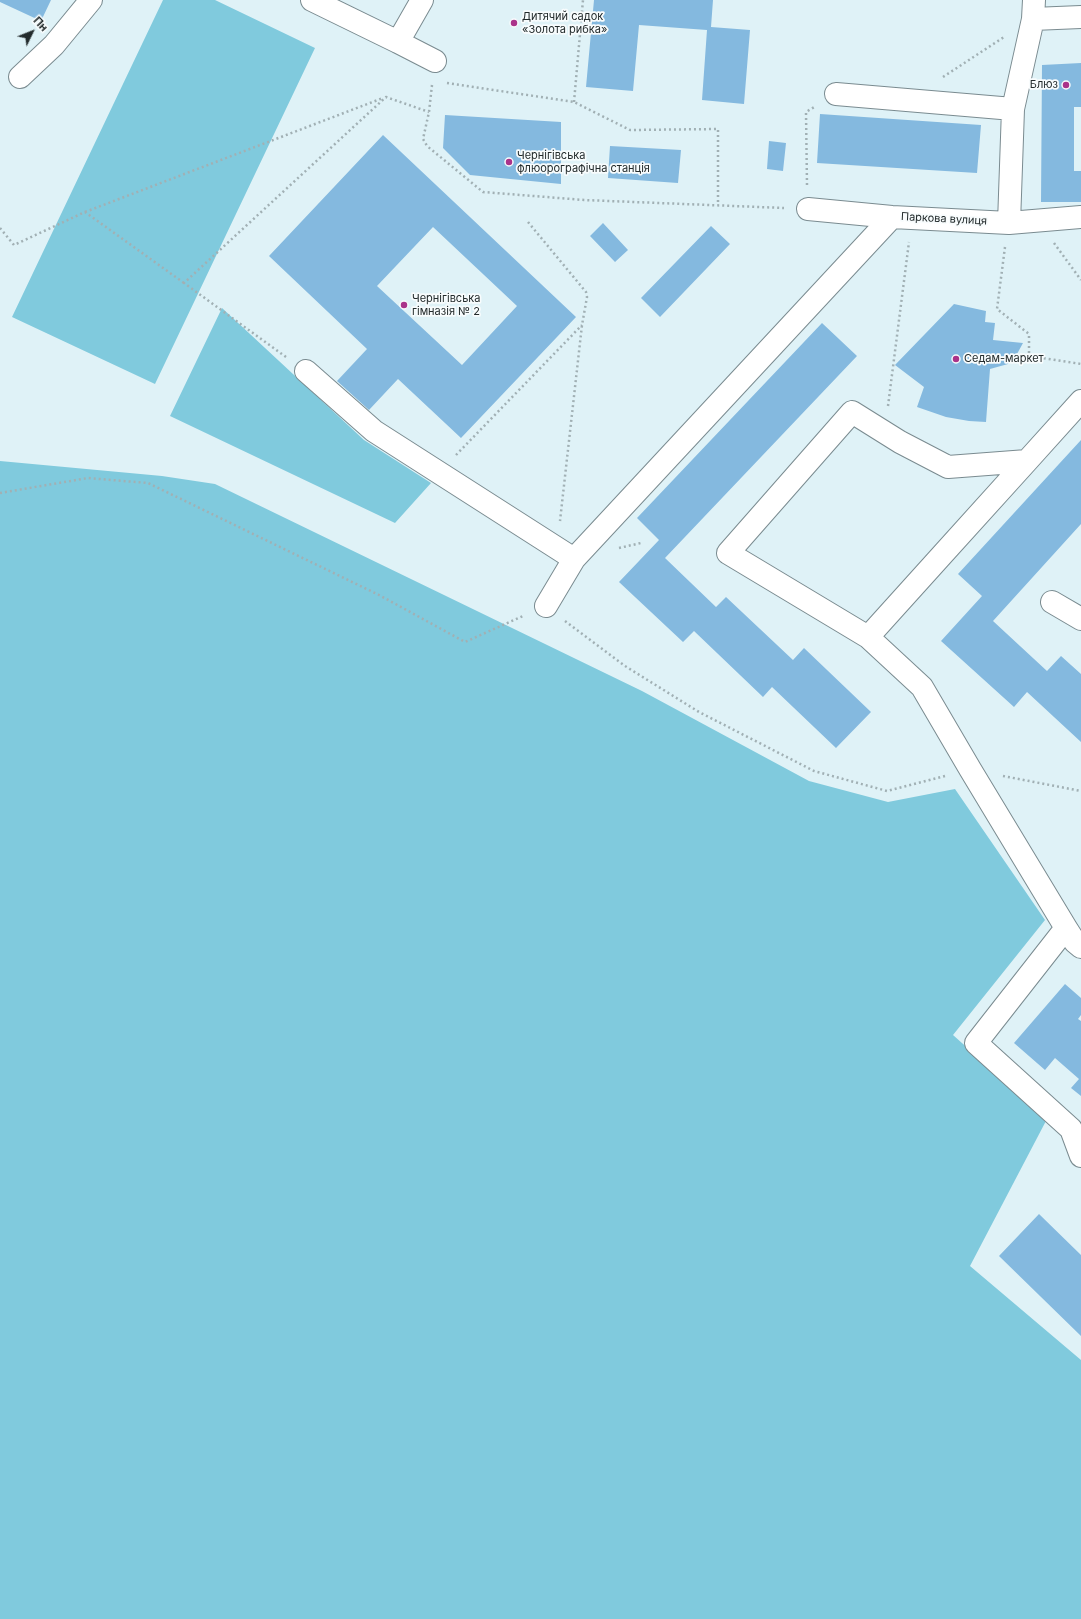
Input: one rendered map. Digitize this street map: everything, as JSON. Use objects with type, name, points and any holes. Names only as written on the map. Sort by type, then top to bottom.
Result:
[{"type":"street","points":[[20,77],[54,45],[91,0]]},
{"type":"street","points":[[312,0],[398,42],[434,71]]},
{"type":"street","points":[[398,42],[422,0]]},
{"type":"street","points":[[1009,223],[1013,108],[1033,9],[1081,16]]},
{"type":"street","points":[[836,94],[1013,108]]},
{"type":"street","name":"Паркова вулиця","points":[[808,209],[902,217],[1009,223],[1081,217]]},
{"type":"street","points":[[546,606],[565,554],[902,217]]},
{"type":"street","points":[[306,371],[374,431],[565,554]]},
{"type":"street","points":[[868,637],[1081,401]]},
{"type":"street","points":[[1027,461],[948,467],[884,432],[852,412],[728,553],[868,637],[922,687],[1066,928],[1075,942],[1081,947]]},
{"type":"street","points":[[1052,602],[1081,619]]},
{"type":"street","points":[[1066,928],[976,1043],[1071,1129],[1081,1156]]},
{"type":"path","points":[[574,102],[583,0]]},
{"type":"path","points":[[940,79],[1033,9]]},
{"type":"path","points":[[434,71],[429,112],[423,139],[427,146],[483,192],[584,200],[808,209],[806,112],[836,94]]},
{"type":"path","points":[[440,82],[574,102],[630,130],[718,129],[718,205]]},
{"type":"path","points":[[0,228],[14,245],[86,212],[386,97],[429,112]]},
{"type":"path","points":[[184,282],[386,97]]},
{"type":"path","points":[[86,212],[306,371]]},
{"type":"path","points":[[884,432],[902,217]]},
{"type":"path","points":[[1037,220],[1081,280]]},
{"type":"path","points":[[528,222],[586,292],[587,297],[582,324],[565,554]]},
{"type":"path","points":[[1009,223],[997,309],[1029,334],[1029,356],[1081,364]]},
{"type":"path","points":[[439,473],[582,324]]},
{"type":"path","points":[[0,493],[88,478],[148,483],[379,595],[465,642],[546,606],[625,666],[699,712],[814,771],[887,791],[970,769],[1081,791]]},
{"type":"shaded area","points":[[163,0],[215,0],[315,48],[155,384],[12,317]]},
{"type":"shaded area","points":[[222,308],[364,440],[431,483],[395,523],[170,416]]},
{"type":"shaded area","points":[[0,461],[162,476],[215,484],[642,691],[809,781],[888,802],[955,789],[1045,920],[953,1035],[1047,1119],[970,1266],[1081,1360],[1081,1619],[0,1619]]},
{"type":"building","points":[[0,0],[51,0],[41,21],[0,2]]},
{"type":"building","points":[[594,0],[713,0],[711,27],[750,30],[744,104],[702,100],[707,30],[639,25],[633,91],[586,87]]},
{"type":"building","points":[[1081,63],[1081,107],[1074,107],[1074,171],[1081,171],[1081,202],[1041,202],[1042,65]]},
{"type":"building","points":[[820,114],[981,125],[977,173],[817,163]]},
{"type":"building","name":"Чернігівська флюорографічна станція","points":[[445,115],[561,122],[561,184],[470,175],[443,148]]},
{"type":"building","points":[[383,135],[576,317],[461,438],[398,379],[369,410],[337,381],[367,349],[269,256]],"holes":[[[433,227],[517,306],[462,365],[377,286]]]},
{"type":"building","points":[[769,141],[786,143],[783,171],[767,169]]},
{"type":"building","points":[[610,146],[681,150],[678,183],[608,178]]},
{"type":"building","points":[[603,223],[628,250],[615,262],[590,236]]},
{"type":"building","points":[[711,226],[730,244],[660,317],[641,298]]},
{"type":"building","name":"Седам-маркет","points":[[954,304],[986,311],[985,322],[995,323],[993,340],[1023,343],[1017,354],[1008,364],[990,369],[986,422],[946,417],[917,407],[924,387],[895,365]]},
{"type":"building","points":[[822,323],[857,356],[665,558],[716,607],[726,597],[793,660],[804,648],[871,712],[836,748],[772,687],[763,697],[694,631],[683,642],[619,582],[659,540],[637,518]]},
{"type":"building","points":[[1081,440],[1081,524],[993,621],[1047,671],[1061,656],[1081,674],[1081,742],[1027,692],[1014,707],[941,641],[982,596],[958,574]]},
{"type":"building","points":[[1065,984],[1081,998],[1081,1015],[1078,1019],[1081,1021],[1081,1096],[1071,1088],[1079,1079],[1055,1058],[1045,1070],[1014,1043]]},
{"type":"building","points":[[1039,1214],[1081,1255],[1081,1336],[999,1256]]},
{"type":"place","name":"Дитячий садок «Золота рибка»","points":[[514,23]]},
{"type":"place","name":"Блюз","points":[[1066,85]]},
{"type":"place","name":"Чернігівська флюорографічна станція","points":[[509,162]]},
{"type":"place","name":"Чернігівська гімназія № 2","points":[[404,305]]},
{"type":"place","name":"Седам-маркет","points":[[956,359]]}]
